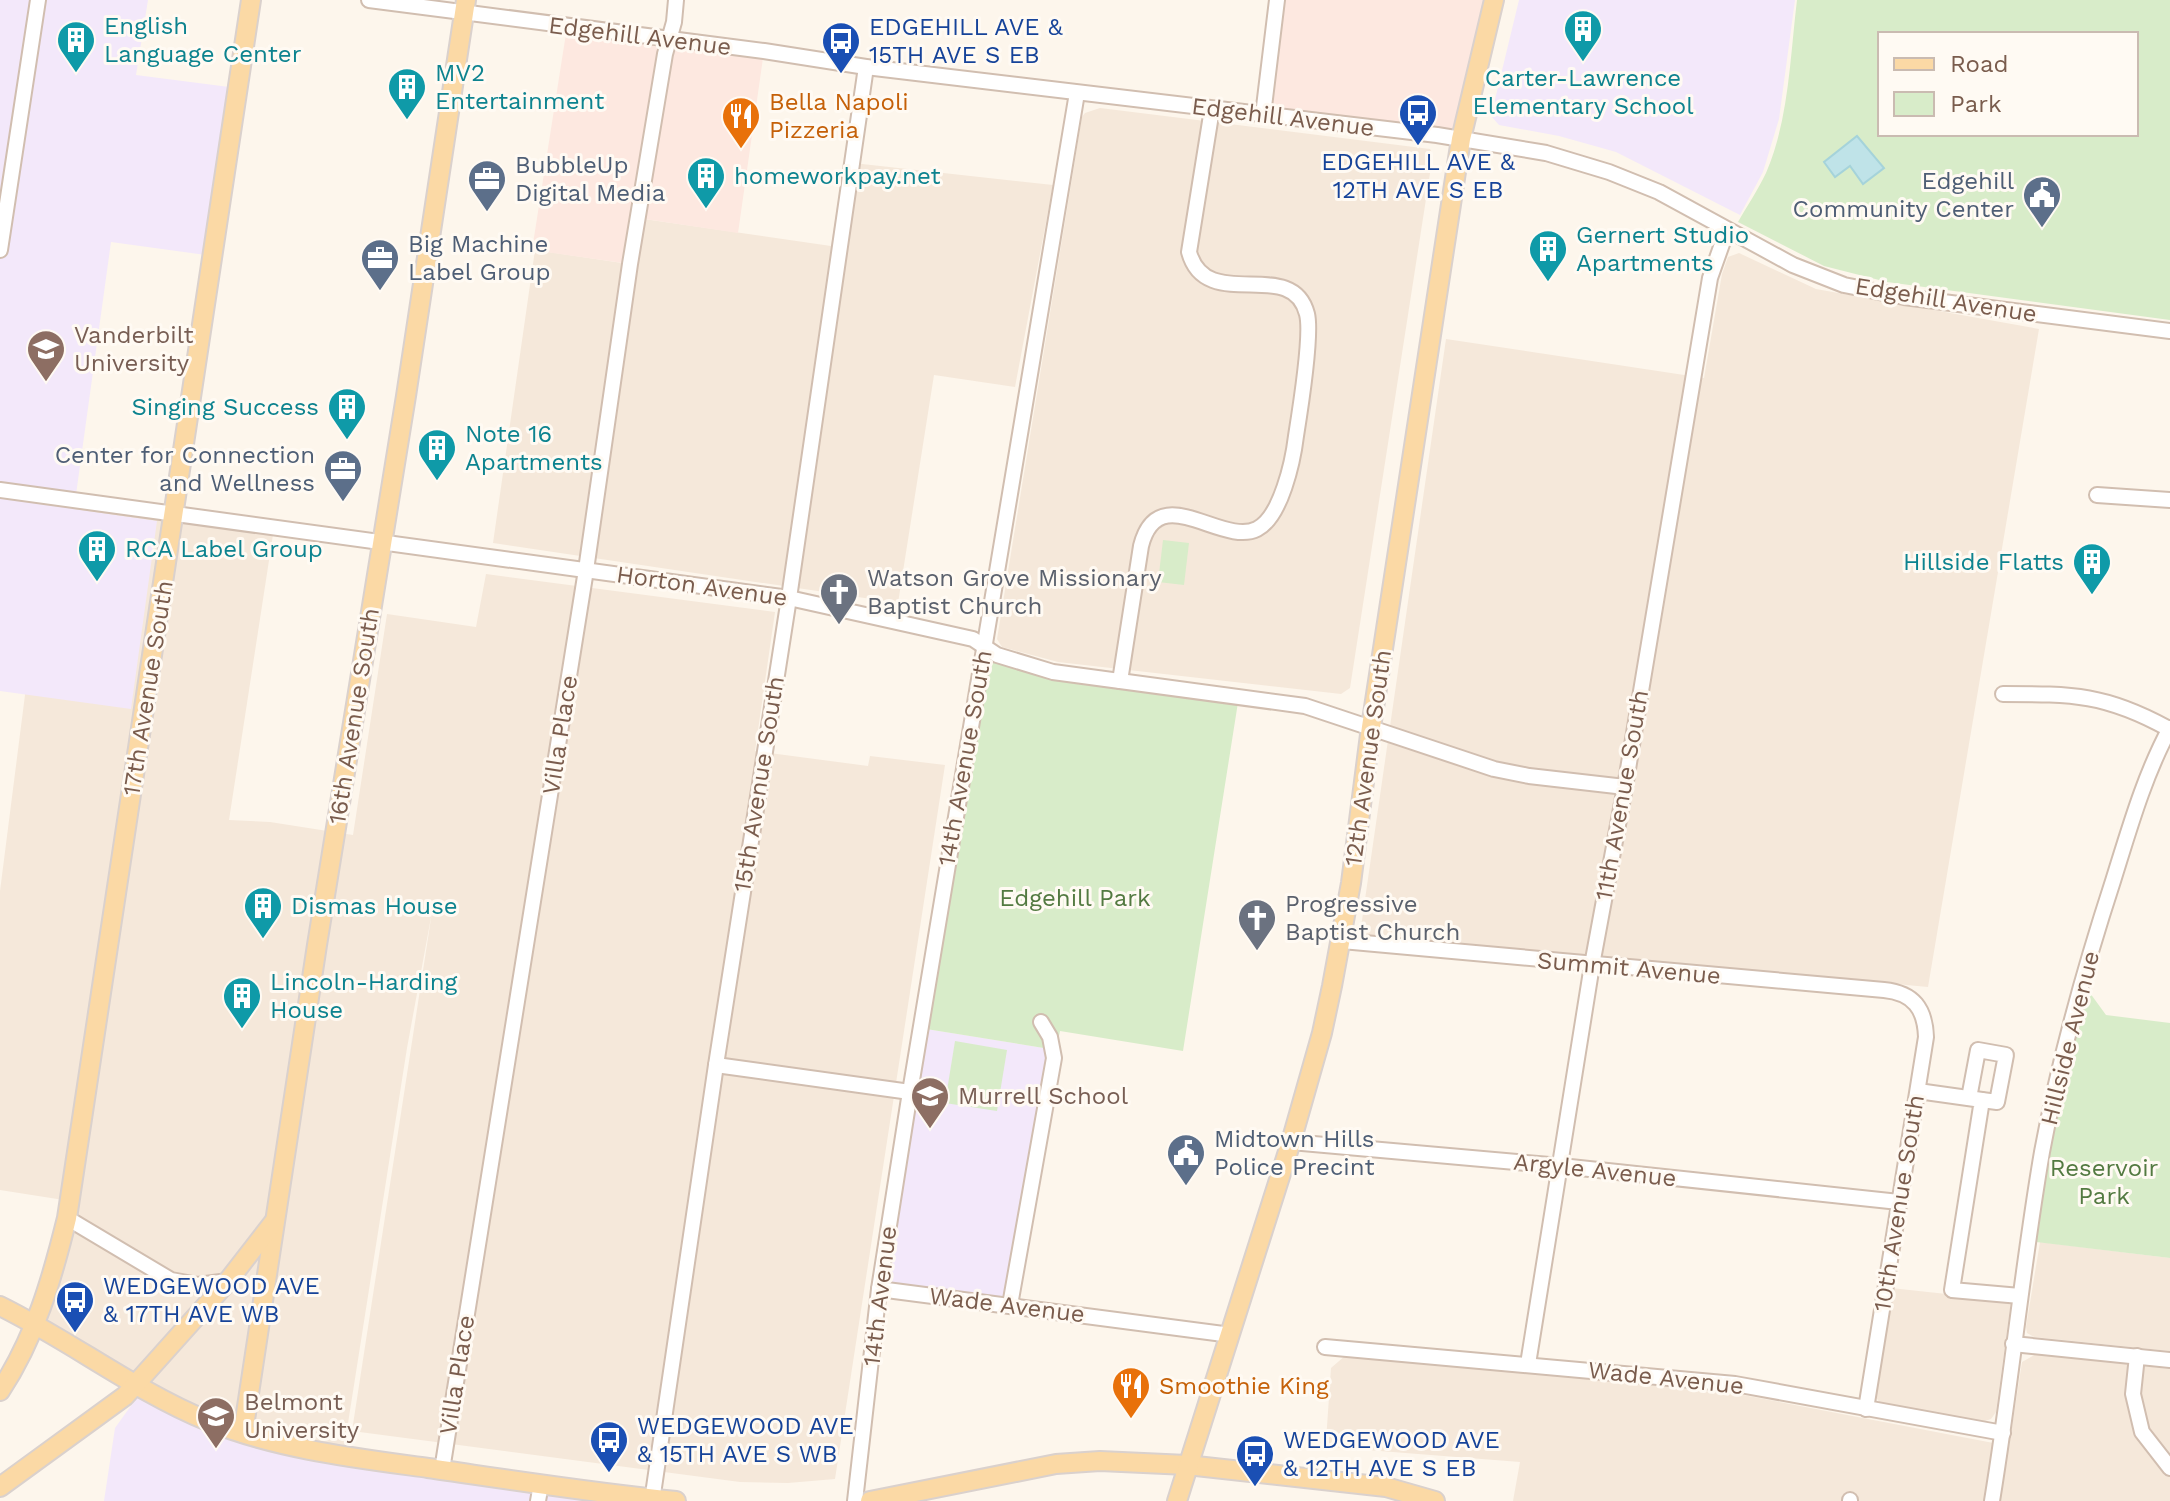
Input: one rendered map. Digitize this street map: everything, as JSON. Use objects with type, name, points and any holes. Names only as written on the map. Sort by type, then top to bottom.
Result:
[{"type":"main road","name":"17th Avenue South","points":[[0,1391],[36,1324],[67,1218],[251,0]]},
{"type":"main road","name":"12th Avenue South","points":[[1177,1501],[1291,1142],[1322,1033],[1342,941],[1371,727],[1461,139],[1494,0]]},
{"type":"main road","name":"16th Avenue South","points":[[243,1433],[318,934],[465,7]]},
{"type":"main road","points":[[0,1487],[125,1396],[228,1281],[275,1221]]},
{"type":"main road","points":[[0,1306],[182,1410],[243,1433],[283,1444],[442,1470],[540,1492],[676,1501]]},
{"type":"main road","points":[[870,1501],[1056,1464],[1106,1461],[1187,1465],[1386,1487],[1435,1501]]},
{"type":"street","points":[[0,250],[38,0]]},
{"type":"street","name":"Edgehill Avenue","points":[[369,0],[465,7],[866,67],[1461,139],[1546,153],[1609,172],[1659,192],[1793,265],[1844,285],[1904,297],[2170,331]]},
{"type":"street","name":"Villa Place","points":[[442,1470],[586,570],[630,264],[676,0]]},
{"type":"street","points":[[1263,115],[1277,0]]},
{"type":"street","name":"15th Avenue South","points":[[652,1500],[866,67]]},
{"type":"street","name":"14th Avenue South","points":[[910,1092],[1077,93]]},
{"type":"street","points":[[1120,681],[1137,566],[1147,530],[1161,519],[1179,515],[1238,532],[1258,529],[1278,505],[1297,434],[1307,337],[1305,308],[1294,294],[1280,286],[1215,282],[1197,269],[1189,252],[1212,109]]},
{"type":"street","name":"11th Avenue South","points":[[1528,1364],[1592,965],[1710,278],[1727,230]]},
{"type":"street","name":"Horton Avenue","points":[[0,490],[789,598],[973,639],[997,655],[1053,672],[1305,706],[1494,769],[1625,787]]},
{"type":"street","points":[[2097,495],[2170,500]]},
{"type":"street","points":[[2003,694],[2086,696],[2115,703],[2169,729]]},
{"type":"street","name":"Hillside Avenue","points":[[1992,1501],[2043,1148],[2073,1016],[2145,783],[2169,729]]},
{"type":"street","name":"Summit Avenue","points":[[1342,941],[1884,990],[1914,1000]]},
{"type":"street","name":"10th Avenue South","points":[[1866,1409],[1918,1091],[1925,1027],[1920,1007],[1914,1000]]},
{"type":"street","points":[[1010,1305],[1054,1058],[1050,1037],[1041,1022]]},
{"type":"street","points":[[716,1065],[910,1092]]},
{"type":"street","points":[[1918,1091],[1976,1099],[1952,1290],[2020,1296]]},
{"type":"street","name":"14th Avenue","points":[[855,1501],[879,1289],[910,1092]]},
{"type":"street","name":"Argyle Avenue","points":[[1291,1142],[1561,1166],[1899,1202]]},
{"type":"street","points":[[67,1218],[171,1280],[198,1285],[228,1281]]},
{"type":"street","name":"Wade Avenue","points":[[879,1289],[1231,1335]]},
{"type":"street","points":[[2013,1344],[2170,1360]]},
{"type":"street","name":"Wade Avenue","points":[[1325,1347],[1735,1384],[2003,1433]]},
{"type":"street","points":[[2137,1356],[2133,1394],[2142,1432],[2170,1468]]},
{"type":"shaded area","name":"Vanderbilt University","points":[[0,0],[148,0],[136,75],[237,88],[213,256],[111,242],[74,509],[157,521],[131,709],[0,691]]},
{"type":"shaded area","points":[[1277,0],[1494,0],[1461,139],[1263,115]]},
{"type":"shaded area","points":[[1519,0],[1795,0],[1779,119],[1763,172],[1740,215],[1616,152],[1559,136],[1499,125],[1491,116]]},
{"type":"shaded area","points":[[567,27],[764,51],[738,233],[638,218],[630,264],[532,250]]},
{"type":"shaded area","points":[[1100,108],[1430,149],[1433,154],[1350,688],[1341,694],[1058,662],[1002,647],[997,639],[1082,117]]},
{"type":"shaded area","points":[[844,162],[1053,185],[1015,387],[934,375],[898,603],[493,543],[535,250],[629,264],[637,218],[831,246]]},
{"type":"shaded area","points":[[1739,253],[1816,289],[2039,329],[1928,987],[1360,934],[1446,339],[1704,378],[1722,274],[1728,257]]},
{"type":"shaded area","points":[[0,490],[274,528],[229,820],[270,822],[353,835],[387,614],[476,627],[486,574],[775,612],[755,751],[868,766],[870,756],[945,765],[835,1479],[788,1483],[740,1482],[352,1431],[432,912],[407,1048],[343,1455],[177,1401],[36,1324],[70,1201],[0,1190],[0,891],[25,695]]},
{"type":"shaded area","points":[[920,1028],[1056,1050],[1010,1305],[879,1289]]},
{"type":"shaded area","points":[[2040,1242],[2170,1258],[2170,1351],[2034,1337],[2027,1333]]},
{"type":"shaded area","points":[[1891,1288],[2011,1301],[1996,1412],[1991,1419],[1982,1422],[1880,1403],[1875,1396]]},
{"type":"shaded area","points":[[2036,1354],[2170,1369],[2170,1501],[1513,1501],[1520,1462],[1329,1447],[1326,1441],[1331,1368],[1346,1355],[1738,1394],[2009,1446],[2022,1362]]},
{"type":"shaded area","name":"Belmont University","points":[[143,1389],[283,1444],[652,1501],[104,1501],[115,1428]]},
{"type":"green space","points":[[1797,0],[2170,0],[2170,320],[1887,282],[1824,266],[1738,222],[1774,153],[1790,66]]},
{"type":"green space","points":[[1163,540],[1189,543],[1184,585],[1158,582]]},
{"type":"green space","name":"Edgehill Park","points":[[984,646],[1053,672],[1239,696],[1183,1051],[1060,1031],[1056,1050],[920,1028]]},
{"type":"green space","name":"Reservoir Park","points":[[2080,990],[2090,993],[2106,1015],[2170,1023],[2170,1258],[2028,1241]]},
{"type":"green space","points":[[955,1041],[1007,1050],[997,1111],[945,1103]]},
{"type":"water","points":[[1857,136],[1884,168],[1863,184],[1850,166],[1835,177],[1824,162]]},
{"type":"place","name":"Carter-Lawrence Elementary School","points":[[1583,63]]},
{"type":"place","name":"English Language Center","points":[[76,74]]},
{"type":"place","name":"EDGEHILL AVE & 15TH AVE S EB","points":[[841,75]]},
{"type":"place","name":"MV2 Entertainment","points":[[407,121]]},
{"type":"place","name":"EDGEHILL AVE & 12TH AVE S EB","points":[[1418,147]]},
{"type":"place","name":"Bella Napoli Pizzeria","points":[[741,150]]},
{"type":"place","name":"homeworkpay.net","points":[[706,210]]},
{"type":"place","name":"BubbleUp Digital Media","points":[[487,213]]},
{"type":"place","name":"Edgehill Community Center","points":[[2042,229]]},
{"type":"place","name":"Gernert Studio Apartments","points":[[1548,283]]},
{"type":"place","name":"Big Machine Label Group","points":[[380,292]]},
{"type":"place","name":"Vanderbilt University","points":[[46,383]]},
{"type":"place","name":"Singing Success","points":[[347,441]]},
{"type":"place","name":"Note 16 Apartments","points":[[437,482]]},
{"type":"place","name":"Center for Connection and Wellness","points":[[343,503]]},
{"type":"place","name":"RCA Label Group","points":[[97,583]]},
{"type":"place","name":"Hillside Flatts","points":[[2092,596]]},
{"type":"place","name":"Watson Grove Missionary Baptist Church","points":[[839,626]]},
{"type":"place","name":"Dismas House","points":[[263,940]]},
{"type":"place","name":"Progressive Baptist Church","points":[[1257,952]]},
{"type":"place","name":"Lincoln-Harding House","points":[[242,1030]]},
{"type":"place","name":"Murrell School","points":[[930,1130]]},
{"type":"place","name":"Midtown Hills Police Precint","points":[[1186,1187]]},
{"type":"place","name":"WEDGEWOOD AVE & 17TH AVE WB","points":[[75,1334]]},
{"type":"place","name":"Smoothie King","points":[[1131,1420]]},
{"type":"place","name":"Belmont University","points":[[216,1450]]},
{"type":"place","name":"WEDGEWOOD AVE & 15TH AVE S WB","points":[[609,1474]]},
{"type":"place","name":"WEDGEWOOD AVE & 12TH AVE S EB","points":[[1255,1488]]}]
